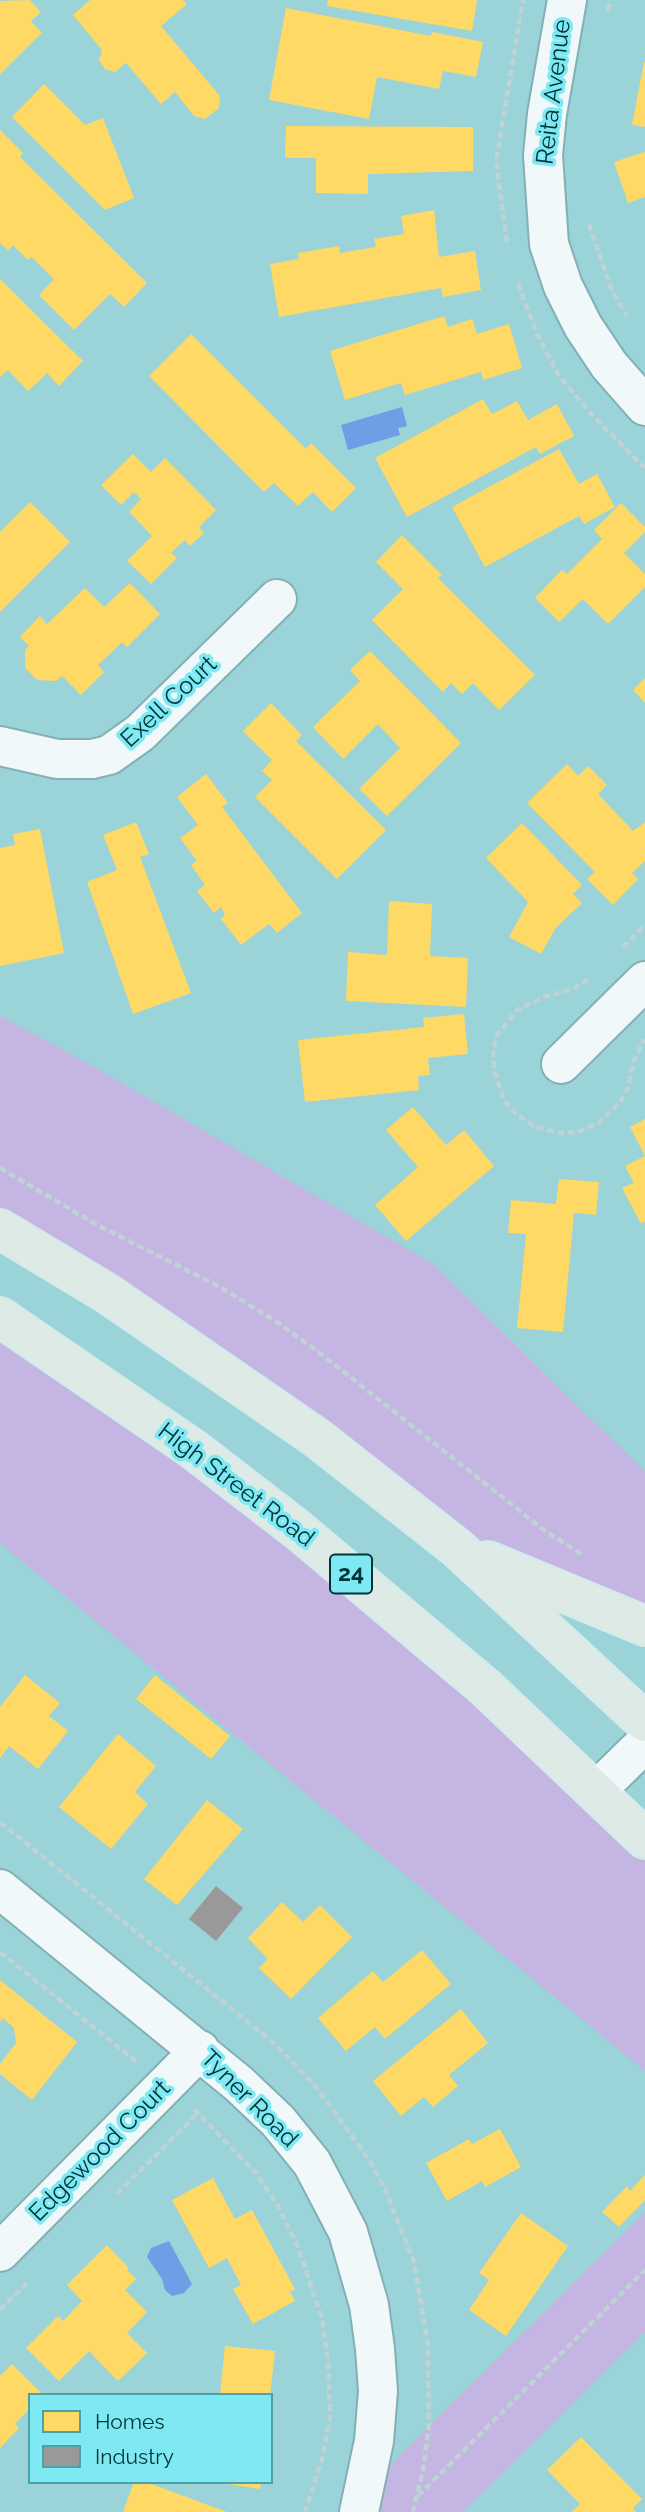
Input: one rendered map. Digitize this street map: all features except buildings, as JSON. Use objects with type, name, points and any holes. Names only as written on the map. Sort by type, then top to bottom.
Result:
[{"type":"main road","points":[[0,1228],[108,1294],[317,1438],[457,1548],[645,1722]]},
{"type":"main road","name":"High Street Road","points":[[0,1317],[193,1450],[298,1530],[486,1688],[645,1839]]},
{"type":"main road","points":[[457,1548],[645,1626]]},
{"type":"street","name":"Reita Avenue","points":[[567,0],[547,114],[543,155],[549,244],[563,286],[583,326],[609,365],[645,407]]},
{"type":"street","name":"Exell Court","points":[[0,746],[66,760],[109,755],[140,733],[277,599]]},
{"type":"street","points":[[562,1063],[645,981]]},
{"type":"street","points":[[596,1791],[645,1743]]},
{"type":"street","name":"Tyner Road","points":[[0,1889],[200,2050],[278,2121],[312,2163],[348,2232],[369,2305],[378,2391],[374,2441],[359,2512]]},
{"type":"street","name":"Edgewood Court","points":[[0,2252],[200,2050]]},
{"type":"path","points":[[607,14],[610,0]]},
{"type":"path","points":[[587,216],[596,250],[612,291],[629,321]]},
{"type":"path","points":[[0,1168],[54,1202],[220,1287],[274,1320],[316,1350],[544,1530],[585,1557]]},
{"type":"path","points":[[0,1952],[146,2068]]},
{"type":"path","points":[[191,2107],[256,2173],[278,2206],[298,2247],[322,2319],[328,2361],[330,2417],[323,2459],[305,2512]]},
{"type":"path","points":[[418,2496],[645,2270]]},
{"type":"shaded area","points":[[0,1016],[89,1064],[433,1264],[645,1472],[645,1626],[457,1548],[0,1229]]},
{"type":"shaded area","points":[[0,1317],[90,1376],[645,1839],[645,2071],[0,1543]]},
{"type":"shaded area","points":[[645,2212],[645,2332],[463,2512],[360,2512],[365,2490]]},
{"type":"water","points":[[402,407],[407,426],[398,428],[400,435],[348,450],[341,425]]},
{"type":"water","points":[[169,2241],[192,2284],[184,2293],[172,2296],[165,2290],[162,2279],[147,2257],[151,2248]]}]
